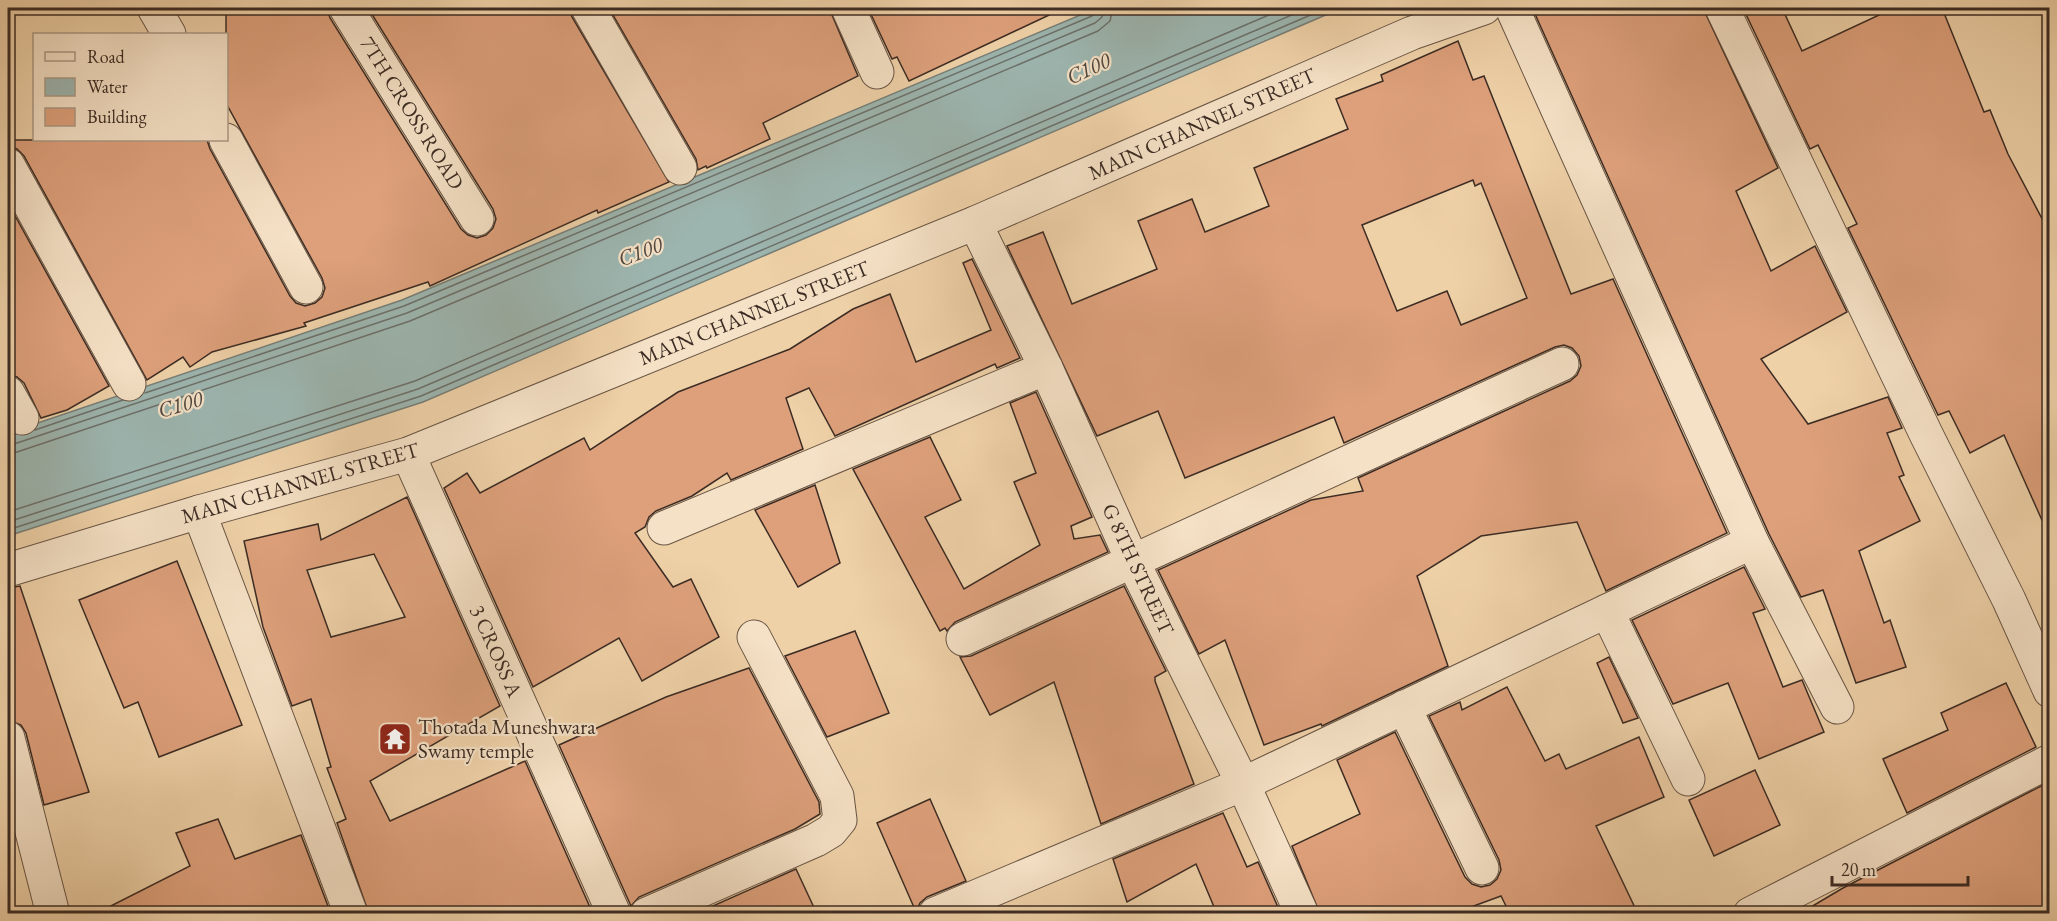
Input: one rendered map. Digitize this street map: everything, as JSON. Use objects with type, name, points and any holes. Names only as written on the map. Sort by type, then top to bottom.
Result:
[{"type":"street","points":[[154,8],[168,33]]},
{"type":"street","name":"7TH CROSS ROAD","points":[[346,8],[477,219]]},
{"type":"street","points":[[588,8],[680,168]]},
{"type":"street","points":[[848,8],[876,72]]},
{"type":"street","name":"MAIN CHANNEL STREET","points":[[8,570],[199,512],[408,454],[975,223],[1412,33],[1484,8]]},
{"type":"street","points":[[1512,8],[1752,542],[1837,707]]},
{"type":"street","points":[[1722,8],[1926,434],[2009,600],[2049,690]]},
{"type":"street","points":[[227,141],[306,287]]},
{"type":"street","points":[[8,165],[129,384]]},
{"type":"street","name":"G 8TH STREET","points":[[975,223],[1046,368],[1132,560],[1243,784],[1302,914]]},
{"type":"street","points":[[963,639],[1562,364]]},
{"type":"street","points":[[664,528],[1046,368]]},
{"type":"street","name":"3 CROSS A","points":[[408,454],[614,914]]},
{"type":"street","points":[[199,512],[351,914]]},
{"type":"street","points":[[947,911],[1243,784],[1752,542]]},
{"type":"street","points":[[1607,611],[1688,779]]},
{"type":"street","points":[[647,914],[816,840],[831,831],[840,820],[837,796],[754,637]]},
{"type":"street","points":[[1404,707],[1482,868]]},
{"type":"street","points":[[8,738],[54,914]]},
{"type":"street","points":[[1750,914],[2049,761]]},
{"type":"water","name":"C100","points":[[1097,8],[1342,8],[423,402],[8,536],[8,433],[402,300]]},
{"type":"building","points":[[226,8],[327,8],[330,18],[461,229],[477,238],[486,235],[493,228],[496,219],[493,209],[368,8],[569,8],[572,17],[669,182],[598,213],[597,210],[430,286],[428,282],[304,323],[306,326],[212,352],[190,367],[183,357],[147,380],[24,156],[17,149],[8,146],[8,140],[207,141],[290,296],[296,303],[305,306],[315,303],[322,297],[325,288],[322,278],[228,107],[228,33],[226,33]]},
{"type":"building","points":[[609,8],[829,8],[858,76],[763,123],[770,139],[698,170],[696,159]]},
{"type":"building","points":[[868,8],[1064,8],[909,81],[897,57],[892,59]]},
{"type":"building","points":[[1553,8],[1703,8],[1778,168],[1736,191],[1771,271],[1815,246],[1847,312],[1761,359],[1808,424],[1888,397],[1902,428],[1887,433],[1904,475],[1899,477],[1920,521],[1859,551],[1884,623],[1890,620],[1906,667],[1856,683],[1823,590],[1801,597],[1769,534],[1535,14]]},
{"type":"building","points":[[1743,8],[1782,8],[1802,51],[1894,8],[1942,8],[1984,112],[1990,110],[2008,154],[2049,232],[2049,536],[2004,435],[1970,453],[1949,411],[1938,415],[1848,228],[1857,224],[1818,145],[1810,149]]},
{"type":"building","points":[[1458,41],[1473,80],[1484,76],[1571,294],[1613,279],[1727,533],[1606,591],[1577,522],[1481,536],[1417,576],[1448,666],[1322,726],[1321,724],[1264,745],[1225,640],[1199,654],[1158,570],[1311,500],[1363,491],[1358,478],[1570,381],[1577,375],[1581,366],[1579,356],[1572,348],[1564,345],[1555,347],[1344,443],[1334,417],[1185,478],[1158,411],[1097,436],[1007,246],[1043,232],[1072,304],[1157,269],[1138,221],[1192,199],[1205,232],[1269,206],[1254,168],[1348,129],[1336,99],[1383,81],[1381,75]],"holes":[[[1473,180],[1475,186],[1481,183],[1527,298],[1461,325],[1447,291],[1397,311],[1362,225]]]},
{"type":"building","points":[[8,203],[109,386],[67,410],[41,418],[24,383],[8,374]]},
{"type":"building","points":[[972,259],[1020,358],[997,368],[995,364],[835,436],[809,388],[786,398],[803,449],[731,480],[727,473],[692,496],[656,511],[649,517],[645,527],[635,533],[673,587],[691,579],[719,637],[642,681],[619,638],[533,687],[444,488],[467,473],[480,493],[584,438],[590,450],[678,392],[790,349],[853,309],[890,294],[916,362],[991,330],[963,263]]},
{"type":"building","points":[[1036,392],[1092,517],[1071,526],[1074,539],[1100,535],[1108,552],[955,622],[947,631],[945,628],[940,631],[853,469],[930,437],[961,500],[925,517],[964,589],[1040,545],[1014,482],[1036,473],[1010,403]]},
{"type":"building","points":[[815,485],[840,563],[798,587],[755,510]]},
{"type":"building","points":[[407,497],[500,706],[370,781],[390,821],[525,761],[593,914],[369,914],[337,823],[346,819],[327,768],[331,767],[311,699],[292,706],[263,627],[244,541],[318,524],[321,540]],"holes":[[[374,554],[405,617],[331,637],[307,570]]]},
{"type":"building","points":[[177,561],[242,725],[159,757],[138,702],[124,708],[79,600]]},
{"type":"building","points":[[1744,567],[1765,609],[1753,613],[1783,687],[1802,680],[1824,732],[1759,759],[1728,683],[1673,704],[1632,620]]},
{"type":"building","points":[[20,586],[89,792],[44,805],[26,733],[21,725],[8,720],[8,588]]},
{"type":"building","points":[[1124,586],[1166,671],[1155,677],[1155,681],[1194,784],[1101,824],[1054,682],[990,715],[960,657],[971,656]]},
{"type":"building","points":[[855,631],[889,713],[827,737],[785,656]]},
{"type":"building","points":[[1609,657],[1638,718],[1623,723],[1597,663]]},
{"type":"building","points":[[749,668],[819,802],[820,814],[795,829],[639,897],[631,906],[559,745],[666,697]]},
{"type":"building","points":[[2006,683],[2036,747],[1907,813],[1883,759],[1948,730],[1941,713]]},
{"type":"building","points":[[1507,687],[1545,761],[1559,754],[1566,769],[1639,737],[1664,797],[1596,826],[1638,914],[1510,914],[1501,896],[1452,914],[1320,914],[1292,846],[1360,814],[1337,760],[1395,732],[1465,877],[1472,884],[1481,887],[1490,885],[1497,879],[1501,870],[1499,860],[1429,716],[1460,702],[1462,710]]},
{"type":"building","points":[[1755,770],[1780,825],[1714,856],[1689,800]]},
{"type":"building","points":[[2049,782],[2049,914],[1799,914],[1843,888]]},
{"type":"building","points":[[930,799],[966,881],[927,897],[920,903],[916,912],[877,823]]},
{"type":"building","points":[[1223,813],[1247,867],[1258,862],[1281,914],[1217,914],[1196,864],[1127,902],[1113,859]]},
{"type":"building","points":[[218,819],[235,859],[301,835],[331,914],[95,914],[190,866],[176,833]]},
{"type":"building","points":[[796,869],[817,914],[695,914]]},
{"type":"place","name":"Thotada Muneshwara Swamy temple","points":[[395,739]]}]
